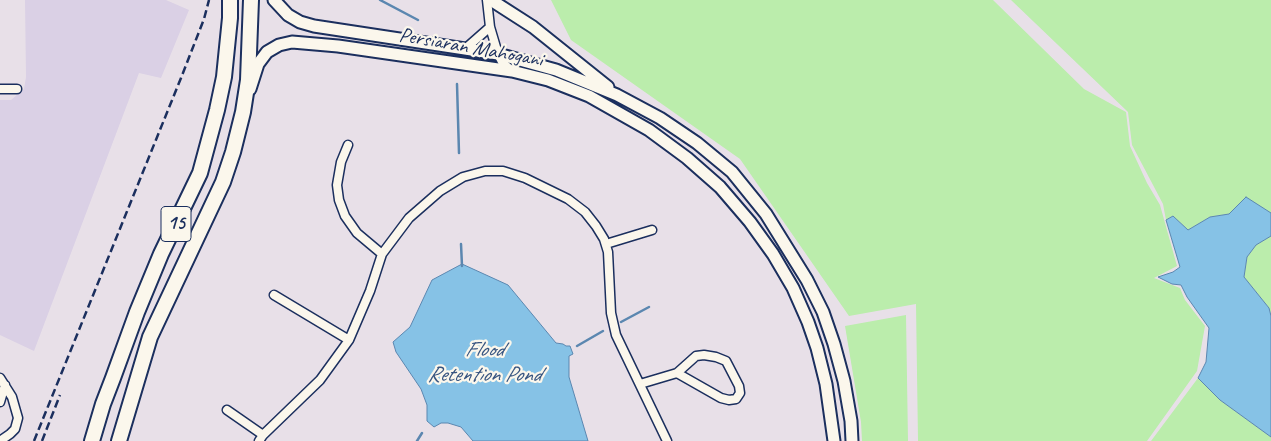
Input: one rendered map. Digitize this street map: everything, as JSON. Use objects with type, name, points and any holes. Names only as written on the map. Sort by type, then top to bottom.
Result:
[{"type":"highway","name":"15","points":[[92,441],[103,404],[137,312],[161,254],[200,173],[224,77],[230,0]]},
{"type":"highway","name":"15","points":[[119,441],[150,337],[223,182],[233,152],[243,112],[248,80],[252,0]]},
{"type":"main road","name":"Persiaran Mahogani","points":[[274,0],[288,15],[300,22],[314,26],[498,54],[556,70],[618,95],[660,118],[697,144],[732,172],[766,214],[807,280],[823,312],[844,381],[851,421],[852,441]]},
{"type":"main road","points":[[491,0],[533,27],[618,95]]},
{"type":"main road","name":"Persiaran Mahogani","points":[[243,112],[258,64],[267,52],[279,45],[292,42],[338,46],[512,71],[548,80],[589,96],[649,130],[687,158],[720,186],[750,222],[773,254],[793,288],[808,322],[826,384],[834,441]]},
{"type":"street","points":[[487,0],[490,26],[498,54],[502,62],[512,71]]},
{"type":"street","points":[[465,49],[490,26]]},
{"type":"street","points":[[0,90],[17,90]]},
{"type":"street","points":[[348,145],[341,162],[338,177],[339,200],[344,216],[357,233],[382,254]]},
{"type":"street","points":[[227,410],[261,438],[320,380],[350,340],[370,291],[382,254],[409,218],[440,191],[463,177],[485,171],[503,171],[525,178],[568,199],[585,212],[604,238],[608,252],[611,312],[616,335],[667,441]]},
{"type":"street","points":[[606,244],[652,230]]},
{"type":"street","points":[[274,295],[350,340]]},
{"type":"street","points":[[640,384],[677,373],[696,356],[704,355],[726,361],[739,386],[740,393],[736,399],[720,398],[677,373]]},
{"type":"street","points":[[0,378],[12,397],[18,418],[15,429],[0,441]]},
{"type":"street","points":[[0,402],[5,385]]},
{"type":"street","points":[[88,441],[103,404]]},
{"type":"shaded area","points":[[25,0],[166,0],[189,10],[161,78],[139,73],[34,351],[0,335],[0,100],[11,100],[24,89],[26,77]]},
{"type":"green space","points":[[551,0],[993,0],[1084,89],[1126,112],[1130,146],[1147,183],[1160,205],[1177,266],[1154,278],[1180,288],[1185,300],[1205,326],[1197,371],[1147,441],[918,441],[916,304],[849,316],[740,159],[571,40]]},
{"type":"green space","points":[[1011,0],[1271,0],[1271,213],[1261,207],[1210,217],[1188,230],[1173,216],[1166,220],[1163,204],[1132,145],[1128,112]]},
{"type":"green space","points":[[1271,236],[1271,316],[1269,308],[1244,277],[1247,257],[1256,245]]},
{"type":"green space","points":[[906,315],[908,441],[862,441],[861,422],[845,326]]},
{"type":"green space","points":[[1198,378],[1220,400],[1271,437],[1271,441],[1151,441]]},
{"type":"water","points":[[1246,197],[1271,213],[1271,236],[1256,245],[1247,257],[1244,277],[1269,308],[1271,316],[1271,437],[1220,400],[1198,378],[1206,362],[1209,328],[1187,297],[1181,285],[1172,284],[1158,277],[1173,272],[1180,267],[1166,220],[1173,216],[1188,230],[1210,217],[1229,214]]},
{"type":"water","name":"Flood Retention Pond","points":[[462,264],[508,285],[556,343],[570,346],[573,354],[569,356],[569,377],[588,441],[473,441],[461,427],[441,423],[434,427],[427,421],[427,405],[421,389],[396,352],[393,342],[410,327],[432,280]]},
{"type":"waterway","points":[[380,0],[418,20]]},
{"type":"waterway","points":[[457,84],[459,153]]},
{"type":"waterway","points":[[461,244],[462,266]]},
{"type":"waterway","points":[[621,322],[649,307]]},
{"type":"waterway","points":[[577,346],[603,331]]},
{"type":"waterway","points":[[417,441],[422,433]]},
{"type":"railway","points":[[34,441],[181,78],[204,19],[209,0]]},
{"type":"railway","points":[[42,441],[60,395]]}]
